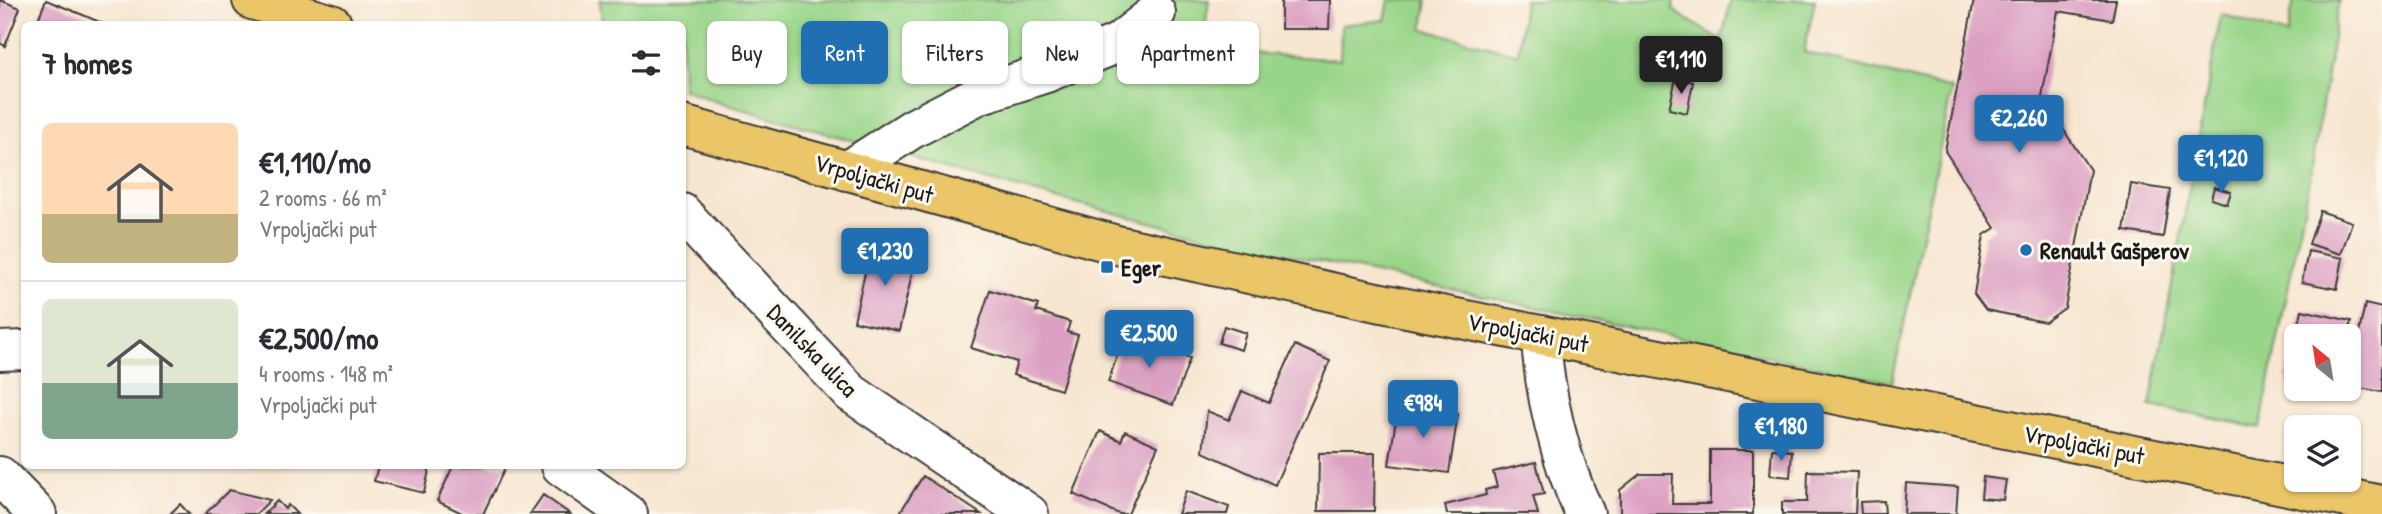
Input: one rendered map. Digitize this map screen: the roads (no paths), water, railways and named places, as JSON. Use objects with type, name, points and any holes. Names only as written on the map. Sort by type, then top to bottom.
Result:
[{"type":"main road","points":[[252,0],[322,21]]},
{"type":"main road","name":"Vrpoljački put","points":[[686,126],[1117,245],[1541,335],[2382,505]]},
{"type":"street","points":[[847,170],[912,129],[978,95],[1046,73],[1118,43],[1156,13]]},
{"type":"street","name":"Danilska ulica","points":[[686,217],[851,393],[1030,514]]},
{"type":"street","points":[[1541,335],[1542,366],[1548,393],[1573,489],[1585,514]]},
{"type":"street","points":[[0,351],[21,350]]},
{"type":"street","points":[[565,469],[628,514]]},
{"type":"street","points":[[0,477],[37,514]]},
{"type":"place","name":"Renault Gašperov","points":[[2026,250]]},
{"type":"place","name":"Eger","points":[[1107,267]]}]
